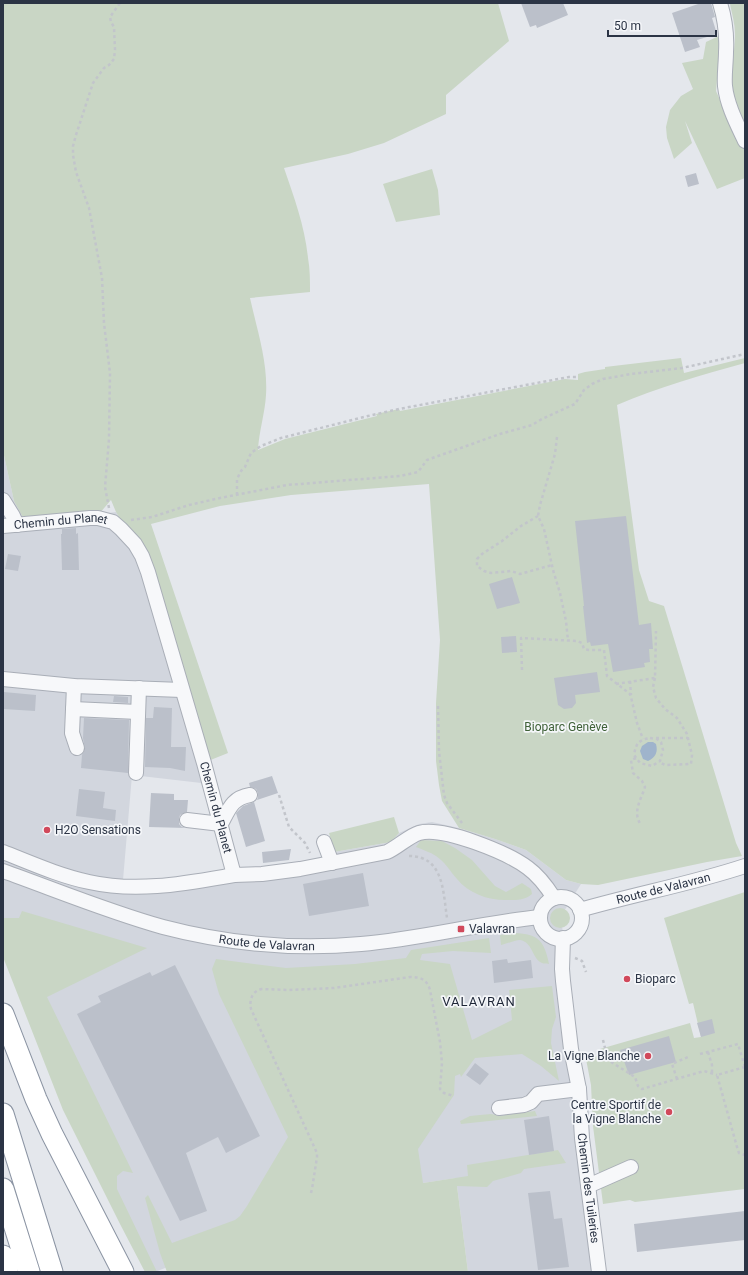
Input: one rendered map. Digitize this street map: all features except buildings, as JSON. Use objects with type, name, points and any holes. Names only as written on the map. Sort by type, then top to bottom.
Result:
[{"type":"highway","points":[[3,1014],[36,1099],[52,1134],[123,1272]]},
{"type":"highway","points":[[3,1114],[52,1272]]},
{"type":"highway","points":[[3,1188],[29,1272]]},
{"type":"highway","points":[[3,1256],[7,1272]]},
{"type":"street","points":[[720,3],[725,17],[726,28],[727,49],[725,85],[729,105],[745,141]]},
{"type":"street","points":[[3,500],[13,516],[10,526]]},
{"type":"street","name":"Chemin du Planet","points":[[10,526],[98,518],[113,522],[135,544],[142,556],[148,572],[221,824],[234,875]]},
{"type":"street","points":[[3,679],[74,686],[182,690]]},
{"type":"street","points":[[74,686],[72,732],[77,748]]},
{"type":"street","points":[[136,773],[139,688]]},
{"type":"street","points":[[72,709],[138,712]]},
{"type":"street","points":[[187,820],[221,824],[233,802],[250,795]]},
{"type":"street","points":[[3,852],[76,879],[101,884],[144,887],[234,875],[262,874],[312,867],[387,852],[399,852],[413,836],[425,832],[443,834],[468,840],[490,847],[520,862],[538,876],[554,898]]},
{"type":"street","points":[[324,842],[332,863]]},
{"type":"street","name":"Route de Valavran","points":[[580,910],[654,890],[681,885],[745,866]]},
{"type":"street","name":"Route de Valavran","points":[[3,871],[129,917],[163,927],[215,938],[278,946],[310,947],[397,941],[540,917]]},
{"type":"street","points":[[567,897],[577,904],[580,910],[582,920],[578,930],[574,934],[563,938],[556,938],[550,935],[541,924],[540,917],[544,905],[554,898],[567,897]]},
{"type":"street","name":"Chemin des Tuileries","points":[[563,938],[562,981],[571,1050],[579,1089],[582,1138],[599,1272]]},
{"type":"street","points":[[503,1105],[524,1105],[531,1102],[538,1094],[579,1089]]},
{"type":"street","points":[[588,1186],[631,1167]]},
{"type":"path","points":[[120,3],[110,17],[114,27],[114,59],[104,68],[93,83],[73,146],[74,164],[89,208],[102,278],[104,323],[110,373],[109,439],[105,487],[106,498],[113,522],[152,517],[189,505],[287,485],[400,476],[418,472],[427,460],[500,434],[532,425],[575,404],[584,390],[600,378],[682,368],[745,354]]},
{"type":"path","points":[[237,495],[237,479],[245,467],[251,453],[261,446],[281,438],[399,409],[569,377],[578,377]]},
{"type":"path","points":[[557,437],[555,454],[538,516],[544,529],[560,593],[568,641]]},
{"type":"path","points":[[538,516],[521,526],[482,554],[477,559],[477,566],[484,571],[511,571],[520,574],[552,565]]},
{"type":"path","points":[[656,631],[655,678],[653,687],[656,698],[665,709],[677,718],[687,734],[692,755],[691,764],[665,765],[659,762]]},
{"type":"path","points":[[522,670],[521,638],[577,641],[582,643],[584,649],[604,650],[607,676],[631,696]]},
{"type":"path","points":[[616,684],[655,678]]},
{"type":"path","points":[[630,681],[631,696],[637,723],[643,739]]},
{"type":"path","points":[[438,706],[439,751],[444,794],[446,803],[462,823]]},
{"type":"path","points":[[654,738],[661,742],[663,750],[662,758],[659,762],[652,766],[647,766],[640,763],[634,755],[636,745],[643,739],[654,738],[688,738]]},
{"type":"path","points":[[636,758],[631,760],[633,774],[642,781],[645,787],[637,806],[636,814],[641,825]]},
{"type":"path","points":[[279,795],[289,827],[300,837],[309,849],[312,867]]},
{"type":"path","points":[[399,852],[428,861],[434,866],[441,879],[448,922]]},
{"type":"path","points":[[574,957],[582,961],[586,972]]},
{"type":"path","points":[[311,1193],[317,1153],[251,1009],[250,1001],[258,990],[334,988],[410,977],[421,978],[428,983],[440,1042],[442,1063],[440,1090],[454,1096]]},
{"type":"path","points":[[603,1040],[608,1060],[635,1077],[638,1086],[642,1089],[704,1071],[717,1075],[745,1067],[738,1044],[700,1054]]},
{"type":"path","points":[[708,1052],[712,1065],[712,1073]]},
{"type":"path","points":[[676,1079],[672,1064],[688,1057]]},
{"type":"path","points":[[717,1075],[739,1153],[745,1155]]},
{"type":"shaded area","points":[[3,451],[14,501],[99,514],[116,512],[137,541],[210,784],[132,775],[123,880],[136,882],[304,863],[334,856],[334,852],[391,842],[399,833],[419,824],[432,822],[459,828],[526,850],[566,880],[581,884],[561,916],[599,1272],[468,1272],[456,1178],[423,1183],[210,1250],[155,1272],[27,1006],[3,941]]},
{"type":"green space","name":"Bioparc Genève","points":[[3,3],[498,3],[509,41],[446,95],[446,114],[384,143],[348,154],[284,168],[299,212],[307,246],[310,292],[250,298],[264,358],[266,383],[266,395],[258,450],[285,439],[377,416],[376,414],[399,409],[400,411],[565,379],[578,380],[578,374],[605,369],[605,367],[681,358],[684,373],[745,358],[745,363],[665,387],[617,405],[639,570],[649,601],[664,606],[736,843],[742,856],[598,885],[581,884],[566,880],[526,850],[459,828],[442,801],[436,761],[436,703],[440,640],[429,484],[291,495],[220,506],[151,524],[228,753],[208,761],[124,525],[111,500],[99,514],[24,519],[14,501],[3,451]]},
{"type":"green space","points":[[745,3],[745,125],[735,104],[732,90],[735,34],[730,4]]},
{"type":"green space","points":[[721,35],[716,91],[745,151],[745,178],[717,189],[685,121],[692,143],[674,159],[667,138],[666,127],[670,110],[681,96],[693,89],[682,63],[703,59],[706,42]]},
{"type":"green space","points":[[432,169],[438,190],[440,215],[396,222],[383,184]]},
{"type":"green space","points":[[394,817],[399,833],[391,842],[334,852],[329,833]]},
{"type":"green space","points":[[421,840],[442,841],[455,848],[472,860],[495,886],[506,892],[522,883],[531,889],[532,894],[515,900],[502,900],[480,896],[462,884],[439,858],[416,847]]},
{"type":"green space","name":"Centre Sportif de la Vigne Blanche","points":[[745,892],[745,1189],[635,1202],[630,1200],[603,1204],[593,1126],[591,1085],[586,1059],[601,1055],[600,1049],[690,1023],[694,1038],[701,1037],[693,1003],[689,1004],[664,918]]},
{"type":"green space","points":[[556,908],[564,908],[570,914],[570,922],[564,928],[556,928],[550,922],[550,914]]},
{"type":"green space","points":[[22,911],[147,948],[47,997],[133,1173],[123,1171],[117,1176],[117,1189],[157,1272],[145,1272],[63,1110],[3,957],[3,916],[4,918],[19,918]]},
{"type":"green space","points":[[510,933],[526,934],[537,939],[544,948],[549,964],[539,961],[528,944],[524,941],[518,940],[501,945],[500,935]]},
{"type":"green space","points":[[489,938],[491,953],[453,951],[422,954],[420,960],[450,964],[472,1040],[512,1020],[509,990],[552,986],[556,1017],[552,1029],[551,1043],[559,1081],[541,1066],[522,1054],[475,1058],[461,1077],[460,1074],[455,1076],[454,1095],[418,1149],[423,1183],[468,1176],[467,1165],[558,1150],[566,1163],[524,1169],[521,1173],[493,1181],[487,1187],[457,1186],[468,1272],[167,1272],[160,1253],[145,1198],[148,1195],[172,1243],[235,1220],[247,1206],[288,1137],[219,994],[212,969],[216,959],[286,968],[355,964],[406,958],[411,950]]},
{"type":"green space","points":[[535,1111],[537,1116],[461,1124],[460,1121],[470,1116],[491,1114],[500,1116]]},
{"type":"water","points":[[648,742],[653,742],[656,744],[657,749],[655,756],[648,761],[643,759],[640,751],[642,746]]},
{"type":"place","name":"H2O Sensations","points":[[47,830]]},
{"type":"place","name":"Valavran","points":[[461,929]]},
{"type":"place","name":"Bioparc","points":[[627,979]]},
{"type":"place","name":"La Vigne Blanche","points":[[648,1056]]},
{"type":"place","name":"Centre Sportif de la Vigne Blanche","points":[[669,1112]]},
{"type":"district","name":"VALAVRAN","points":[[479,1001]]}]
